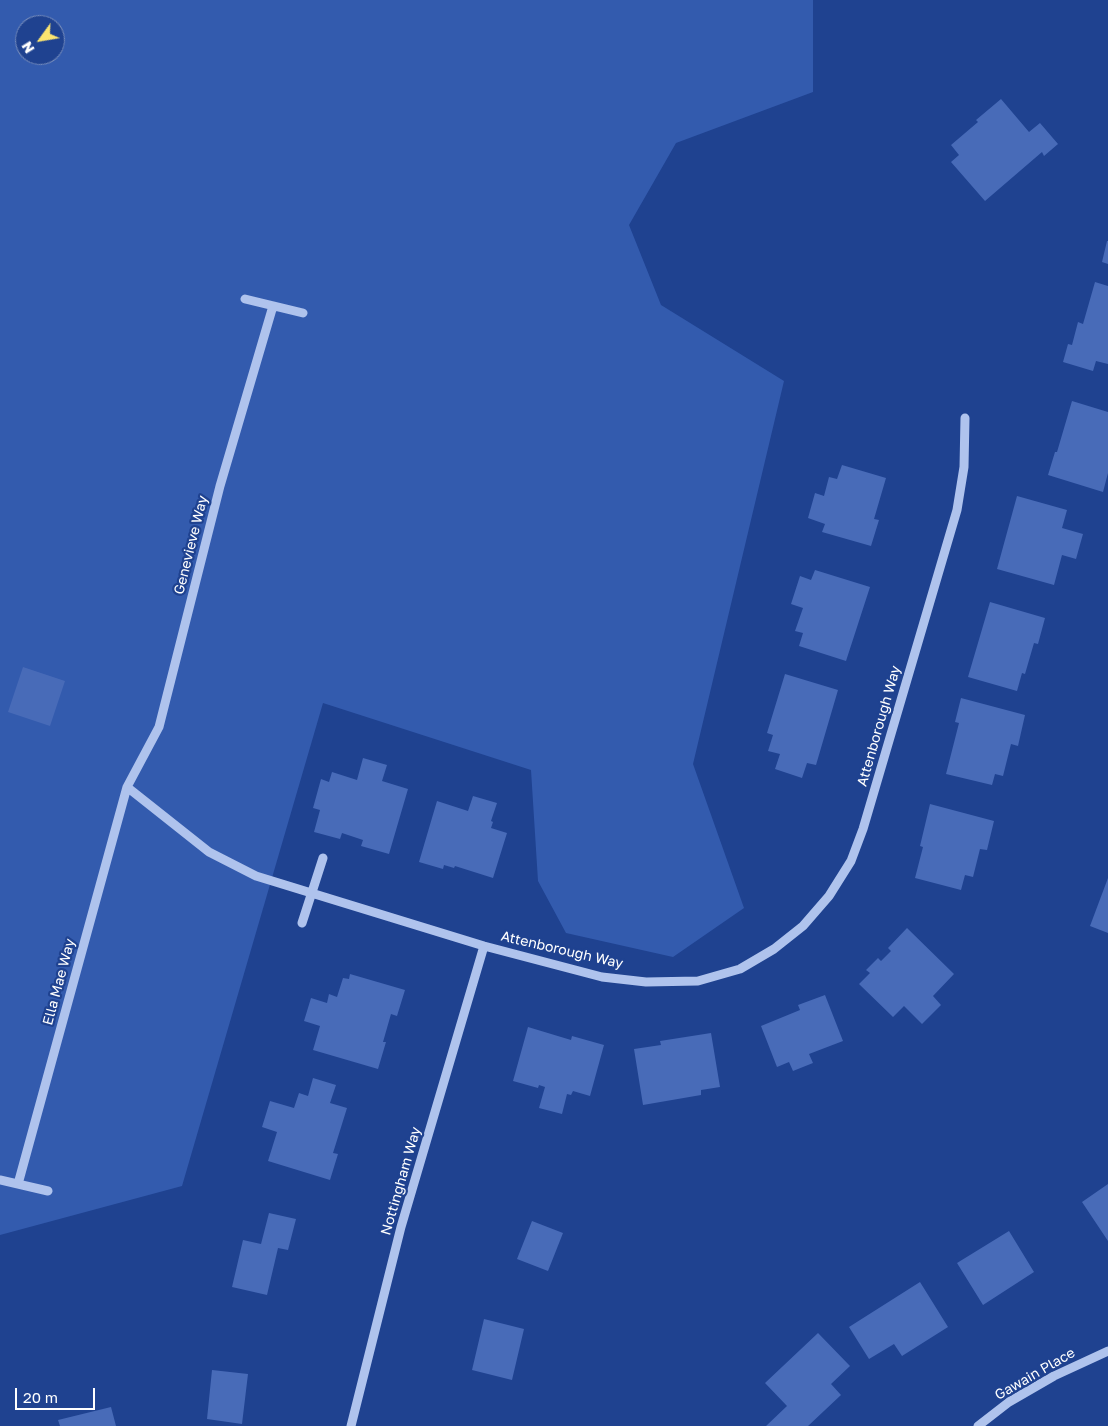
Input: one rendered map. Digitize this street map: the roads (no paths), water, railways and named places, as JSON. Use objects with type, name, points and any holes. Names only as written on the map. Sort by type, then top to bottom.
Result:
[{"type":"street","points":[[245,299],[304,313]]},
{"type":"street","name":"Genevieve Way","points":[[128,787],[158,727],[220,486],[274,306]]},
{"type":"street","name":"Attenborough Way","points":[[128,787],[208,852],[256,876],[484,946],[602,977],[646,982],[698,980],[740,969],[774,949],[803,926],[829,896],[851,861],[863,830],[956,510],[964,467],[965,418]]},
{"type":"street","name":"Ella Mae Way","points":[[18,1184],[128,787]]},
{"type":"street","points":[[302,923],[323,858]]},
{"type":"street","name":"Nottingham Way","points":[[352,1426],[401,1227],[484,946]]},
{"type":"street","points":[[0,1180],[48,1191]]},
{"type":"street","name":"Gawain Place","points":[[978,1426],[1010,1402],[1054,1376],[1108,1351]]}]
